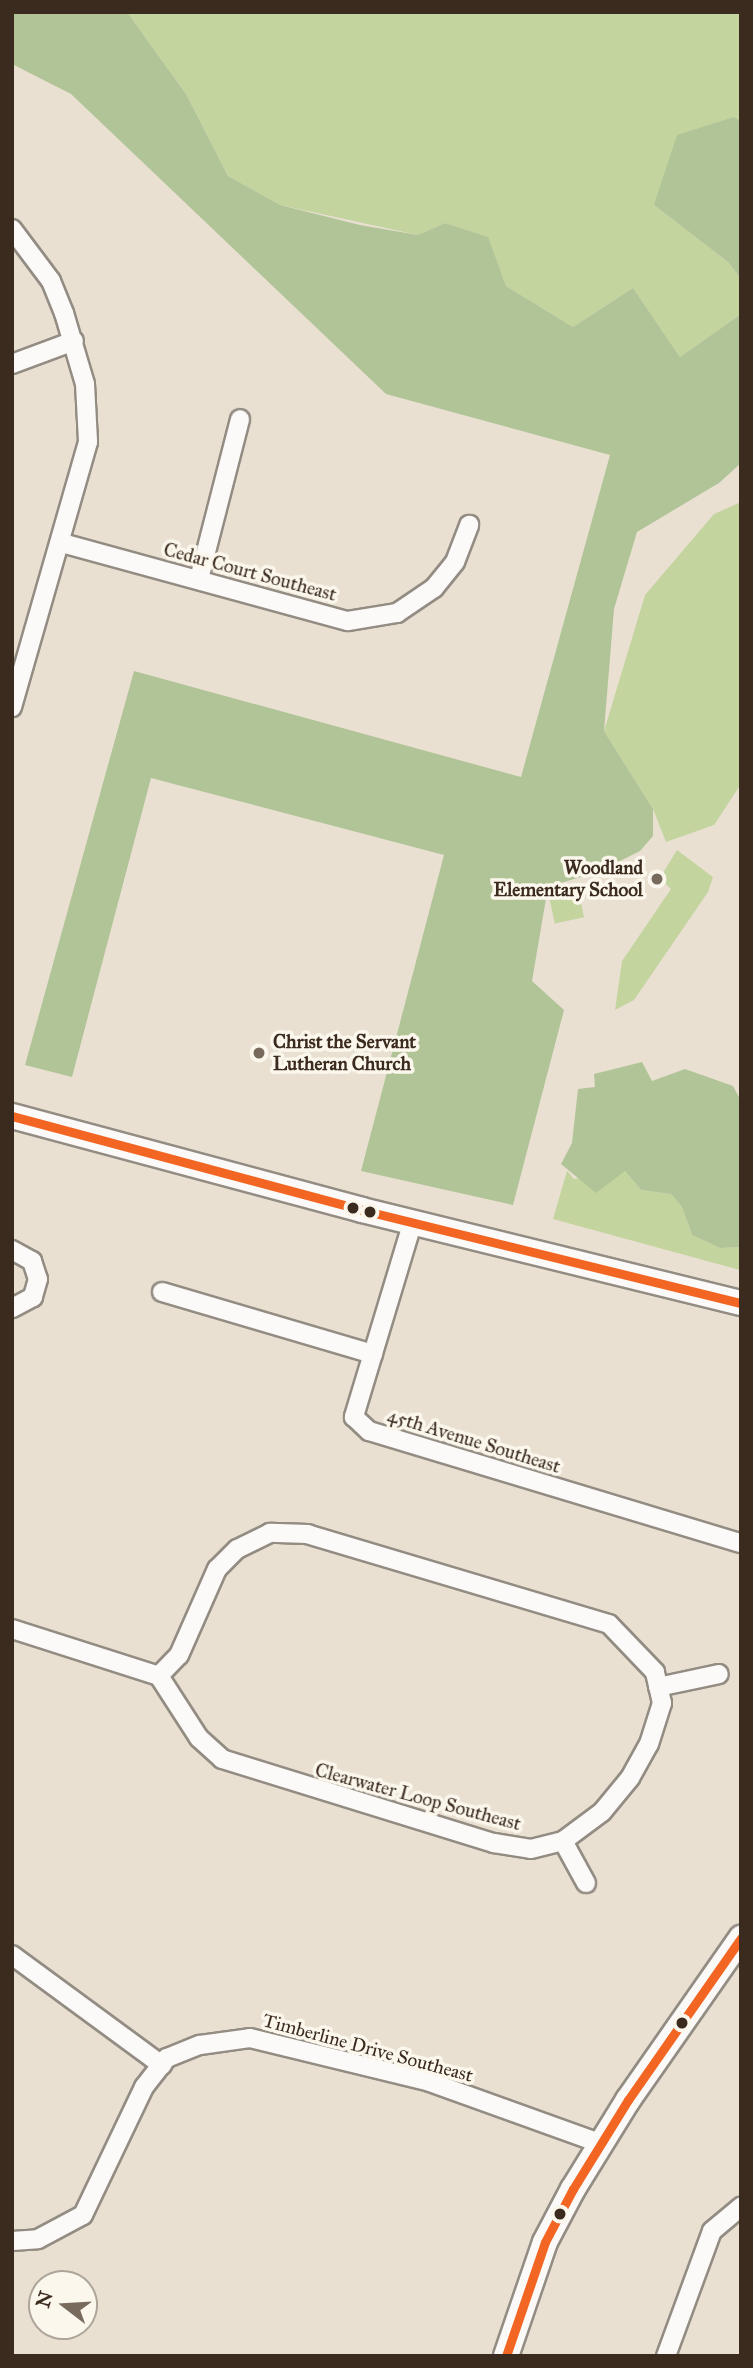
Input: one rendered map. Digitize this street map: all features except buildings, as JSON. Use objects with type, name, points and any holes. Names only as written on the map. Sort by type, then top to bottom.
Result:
[{"type":"street","points":[[12,229],[51,281],[74,341],[85,384],[88,442],[62,543],[14,696]]},
{"type":"street","points":[[12,364],[74,341]]},
{"type":"street","points":[[199,579],[240,419]]},
{"type":"street","name":"Cedar Court Southeast","points":[[62,543],[348,621],[397,613],[441,580],[455,562],[469,525]]},
{"type":"street","points":[[12,1116],[413,1222],[741,1303]]},
{"type":"street","name":"45th Avenue Southeast","points":[[413,1222],[355,1417],[369,1431],[741,1543]]},
{"type":"street","points":[[12,1250],[32,1261],[38,1279],[33,1297],[12,1308]]},
{"type":"street","points":[[162,1292],[373,1354]]},
{"type":"street","points":[[12,1629],[159,1676],[179,1655],[217,1569],[237,1549],[270,1533],[308,1534],[608,1624],[654,1672],[658,1687],[719,1674]]},
{"type":"street","name":"Clearwater Loop Southeast","points":[[159,1676],[199,1738],[222,1759],[494,1843],[531,1849],[563,1841],[601,1812],[630,1778],[649,1744],[659,1713],[658,1687]]},
{"type":"street","points":[[563,1841],[586,1883]]},
{"type":"street","points":[[506,2356],[545,2242],[599,2143],[741,1938]]},
{"type":"street","points":[[12,1955],[162,2065]]},
{"type":"street","name":"Timberline Drive Southeast","points":[[12,2241],[38,2239],[83,2215],[144,2087],[162,2065],[200,2045],[250,2038],[430,2082],[599,2143]]},
{"type":"street","points":[[666,2356],[712,2231],[741,2207]]},
{"type":"green space","points":[[12,12],[127,12],[186,94],[228,176],[280,205],[360,225],[418,235],[445,223],[488,237],[506,286],[573,327],[633,288],[680,357],[741,314],[741,463],[719,483],[637,532],[614,609],[604,731],[653,809],[653,836],[640,851],[600,871],[548,887],[532,981],[564,1010],[513,1205],[361,1171],[444,855],[151,778],[72,1077],[25,1065],[134,671],[521,777],[610,455],[386,394],[71,94],[12,64]]},
{"type":"green space","points":[[127,12],[741,12],[741,121],[734,117],[654,205],[728,262],[741,279],[741,314],[680,357],[633,288],[573,327],[506,286],[487,237],[445,223],[418,235],[280,205],[228,176],[186,94]]},
{"type":"green space","points":[[734,117],[741,121],[741,279],[728,262],[654,205],[677,135]]},
{"type":"green space","points":[[741,502],[741,784],[714,825],[666,842],[653,809],[604,731],[645,595],[714,514]]},
{"type":"green space","points":[[677,850],[713,877],[708,892],[634,1000],[615,1010],[622,961],[671,889],[660,878]]},
{"type":"green space","points":[[577,884],[584,917],[555,923],[548,890]]},
{"type":"green space","points":[[642,1062],[652,1081],[685,1069],[733,1086],[741,1101],[741,1247],[720,1248],[692,1235],[682,1207],[671,1194],[641,1190],[625,1171],[596,1193],[561,1164],[572,1143],[578,1089],[595,1087],[594,1074]]},
{"type":"green space","points":[[567,1171],[574,1179],[625,1171],[641,1190],[671,1194],[682,1207],[692,1235],[720,1248],[741,1247],[740,1270],[553,1219]]},
{"type":"transit line","points":[[12,1116],[362,1210],[741,1303]]},
{"type":"transit line","points":[[506,2356],[545,2242],[573,2189],[628,2100],[741,1938]]},
{"type":"place","name":"Woodland Elementary School","points":[[657,879]]},
{"type":"place","name":"Christ the Servant Lutheran Church","points":[[259,1053]]}]
